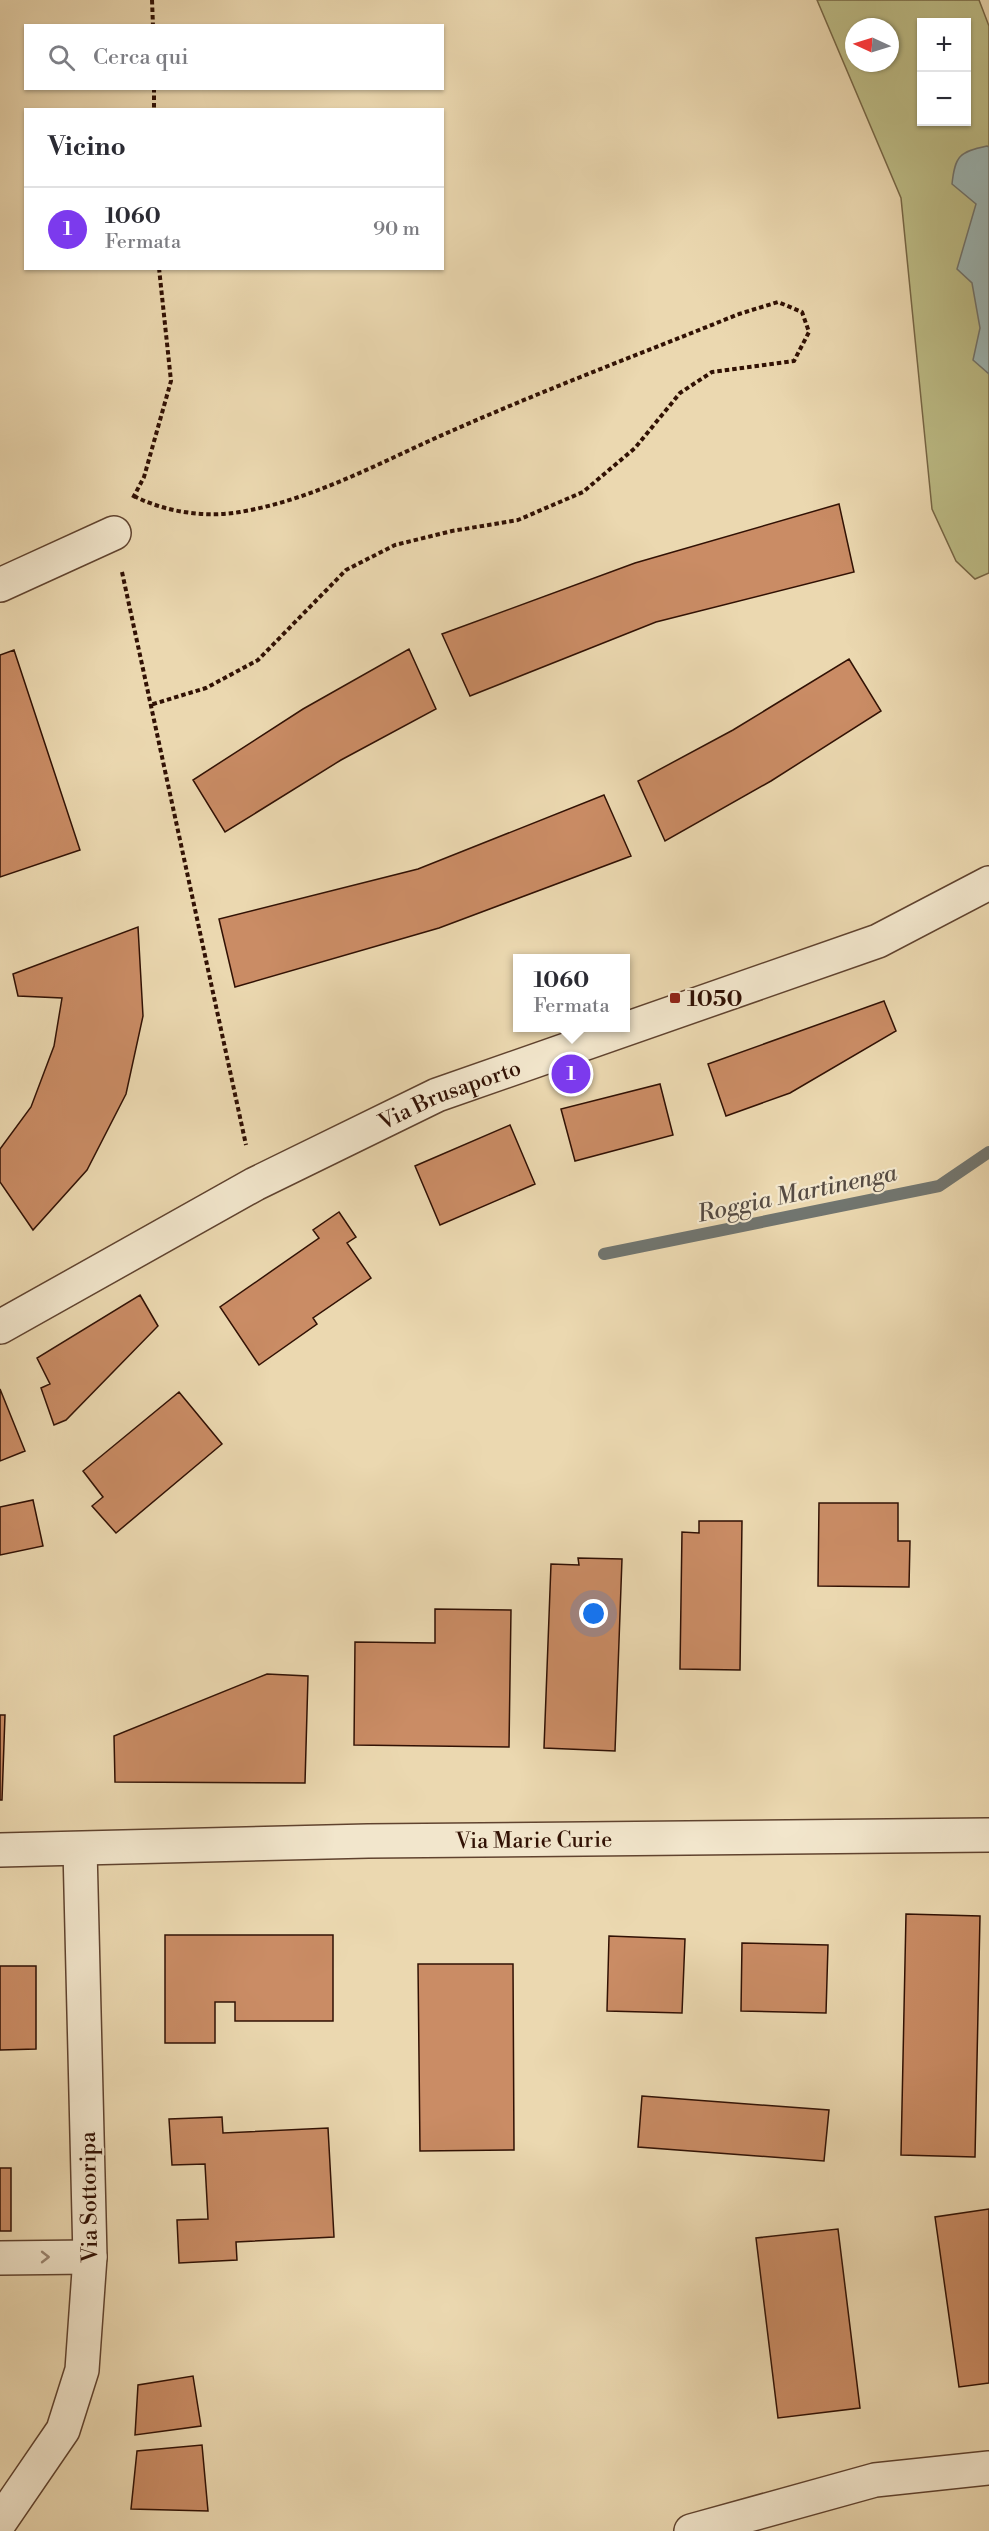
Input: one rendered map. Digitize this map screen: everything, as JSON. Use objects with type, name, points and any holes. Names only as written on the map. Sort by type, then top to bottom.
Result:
[{"type":"street","points":[[0,585],[114,533]]},
{"type":"street","name":"Via Brusaporto","points":[[630,1028],[878,941],[989,883]]},
{"type":"street","name":"Via Brusaporto","points":[[0,1327],[255,1184],[437,1095],[617,1032]]},
{"type":"street","name":"Via Marie Curie","points":[[0,1850],[368,1841],[989,1835]]},
{"type":"street","name":"Via Sottoripa","points":[[0,2522],[63,2430],[82,2370],[90,2257],[80,1849]]},
{"type":"street","points":[[0,2258],[90,2257]]},
{"type":"street","points":[[692,2531],[875,2480],[989,2468]]},
{"type":"path","points":[[152,0],[153,24]]},
{"type":"path","points":[[154,90],[154,108]]},
{"type":"path","points":[[159,270],[171,381],[144,477],[114,533],[255,1184]]},
{"type":"path","points":[[134,496],[151,505],[195,513],[238,512],[291,501],[458,428],[739,314],[778,302],[802,312],[809,332],[794,361],[712,372],[680,393],[635,448],[583,492],[518,520],[452,531],[395,545],[346,570],[258,660],[206,688],[150,705]]},
{"type":"green space","points":[[817,0],[979,0],[989,26],[989,573],[975,579],[956,561],[932,509],[901,198],[848,72],[899,72],[899,18],[845,18],[845,66]]},
{"type":"water","points":[[989,147],[989,374],[973,360],[980,328],[972,283],[957,269],[976,204],[952,184],[955,167],[960,157],[964,153]]},
{"type":"building","points":[[839,504],[854,572],[656,622],[470,696],[442,634],[635,563]]},
{"type":"building","points":[[409,649],[436,709],[341,760],[225,832],[193,780],[303,709]]},
{"type":"building","points":[[14,650],[80,850],[0,877],[0,655]]},
{"type":"building","points":[[849,659],[881,711],[771,781],[665,841],[638,781],[733,730]]},
{"type":"building","points":[[604,795],[631,856],[439,928],[235,987],[219,919],[418,869]]},
{"type":"building","points":[[138,927],[143,1016],[126,1094],[87,1170],[33,1230],[0,1182],[0,1149],[31,1107],[54,1046],[62,998],[18,996],[13,974]]},
{"type":"building","points":[[884,1001],[896,1031],[790,1093],[726,1116],[708,1064]]},
{"type":"building","points":[[660,1084],[673,1135],[575,1161],[561,1109]]},
{"type":"building","points":[[510,1125],[535,1184],[440,1225],[415,1166]]},
{"type":"building","points":[[339,1212],[356,1237],[347,1243],[371,1278],[313,1318],[317,1324],[259,1365],[220,1307],[319,1238],[313,1230]]},
{"type":"building","points":[[140,1295],[158,1326],[66,1420],[54,1425],[41,1388],[50,1384],[37,1358]]},
{"type":"building","points":[[0,1389],[25,1451],[0,1461]]},
{"type":"building","points":[[179,1392],[222,1444],[116,1533],[92,1506],[103,1497],[83,1471]]},
{"type":"building","points":[[33,1500],[43,1546],[0,1555],[0,1507]]},
{"type":"building","points":[[819,1503],[898,1503],[898,1541],[910,1541],[909,1587],[818,1586]]},
{"type":"building","points":[[699,1521],[742,1521],[740,1670],[680,1669],[682,1532],[699,1533]]},
{"type":"building","points":[[578,1558],[622,1559],[615,1751],[544,1748],[551,1564],[579,1565]]},
{"type":"building","points":[[435,1609],[511,1610],[509,1747],[354,1745],[355,1642],[435,1643]]},
{"type":"building","points":[[267,1674],[308,1676],[305,1783],[115,1782],[114,1736]]},
{"type":"building","points":[[0,1715],[5,1715],[2,1800],[0,1800]]},
{"type":"building","points":[[906,1914],[980,1916],[975,2157],[901,2155]]},
{"type":"building","points":[[165,1935],[333,1935],[333,2021],[235,2021],[235,2002],[215,2002],[215,2043],[165,2043]]},
{"type":"building","points":[[609,1936],[685,1939],[682,2013],[607,2011]]},
{"type":"building","points":[[742,1943],[828,1945],[826,2013],[741,2011]]},
{"type":"building","points":[[418,1964],[513,1964],[514,2150],[420,2151]]},
{"type":"building","points":[[0,1966],[36,1966],[36,2049],[0,2050]]},
{"type":"building","points":[[642,2096],[829,2110],[824,2161],[638,2147]]},
{"type":"building","points":[[222,2117],[223,2133],[328,2128],[334,2237],[236,2242],[237,2260],[179,2263],[177,2220],[208,2219],[205,2164],[172,2165],[169,2119]]},
{"type":"building","points":[[0,2168],[11,2168],[11,2231],[0,2231]]},
{"type":"building","points":[[989,2209],[989,2383],[959,2387],[935,2217]]},
{"type":"building","points":[[838,2229],[860,2408],[778,2418],[756,2238]]},
{"type":"building","points":[[193,2376],[201,2426],[135,2435],[138,2385]]},
{"type":"building","points":[[202,2445],[208,2511],[131,2509],[137,2451]]},
{"type":"waterway","name":"Roggia Martinenga","points":[[604,1254],[939,1186],[989,1152]]},
{"type":"place","name":"1050","points":[[675,998]]},
{"type":"place","name":"1060","points":[[571,1074]]}]
